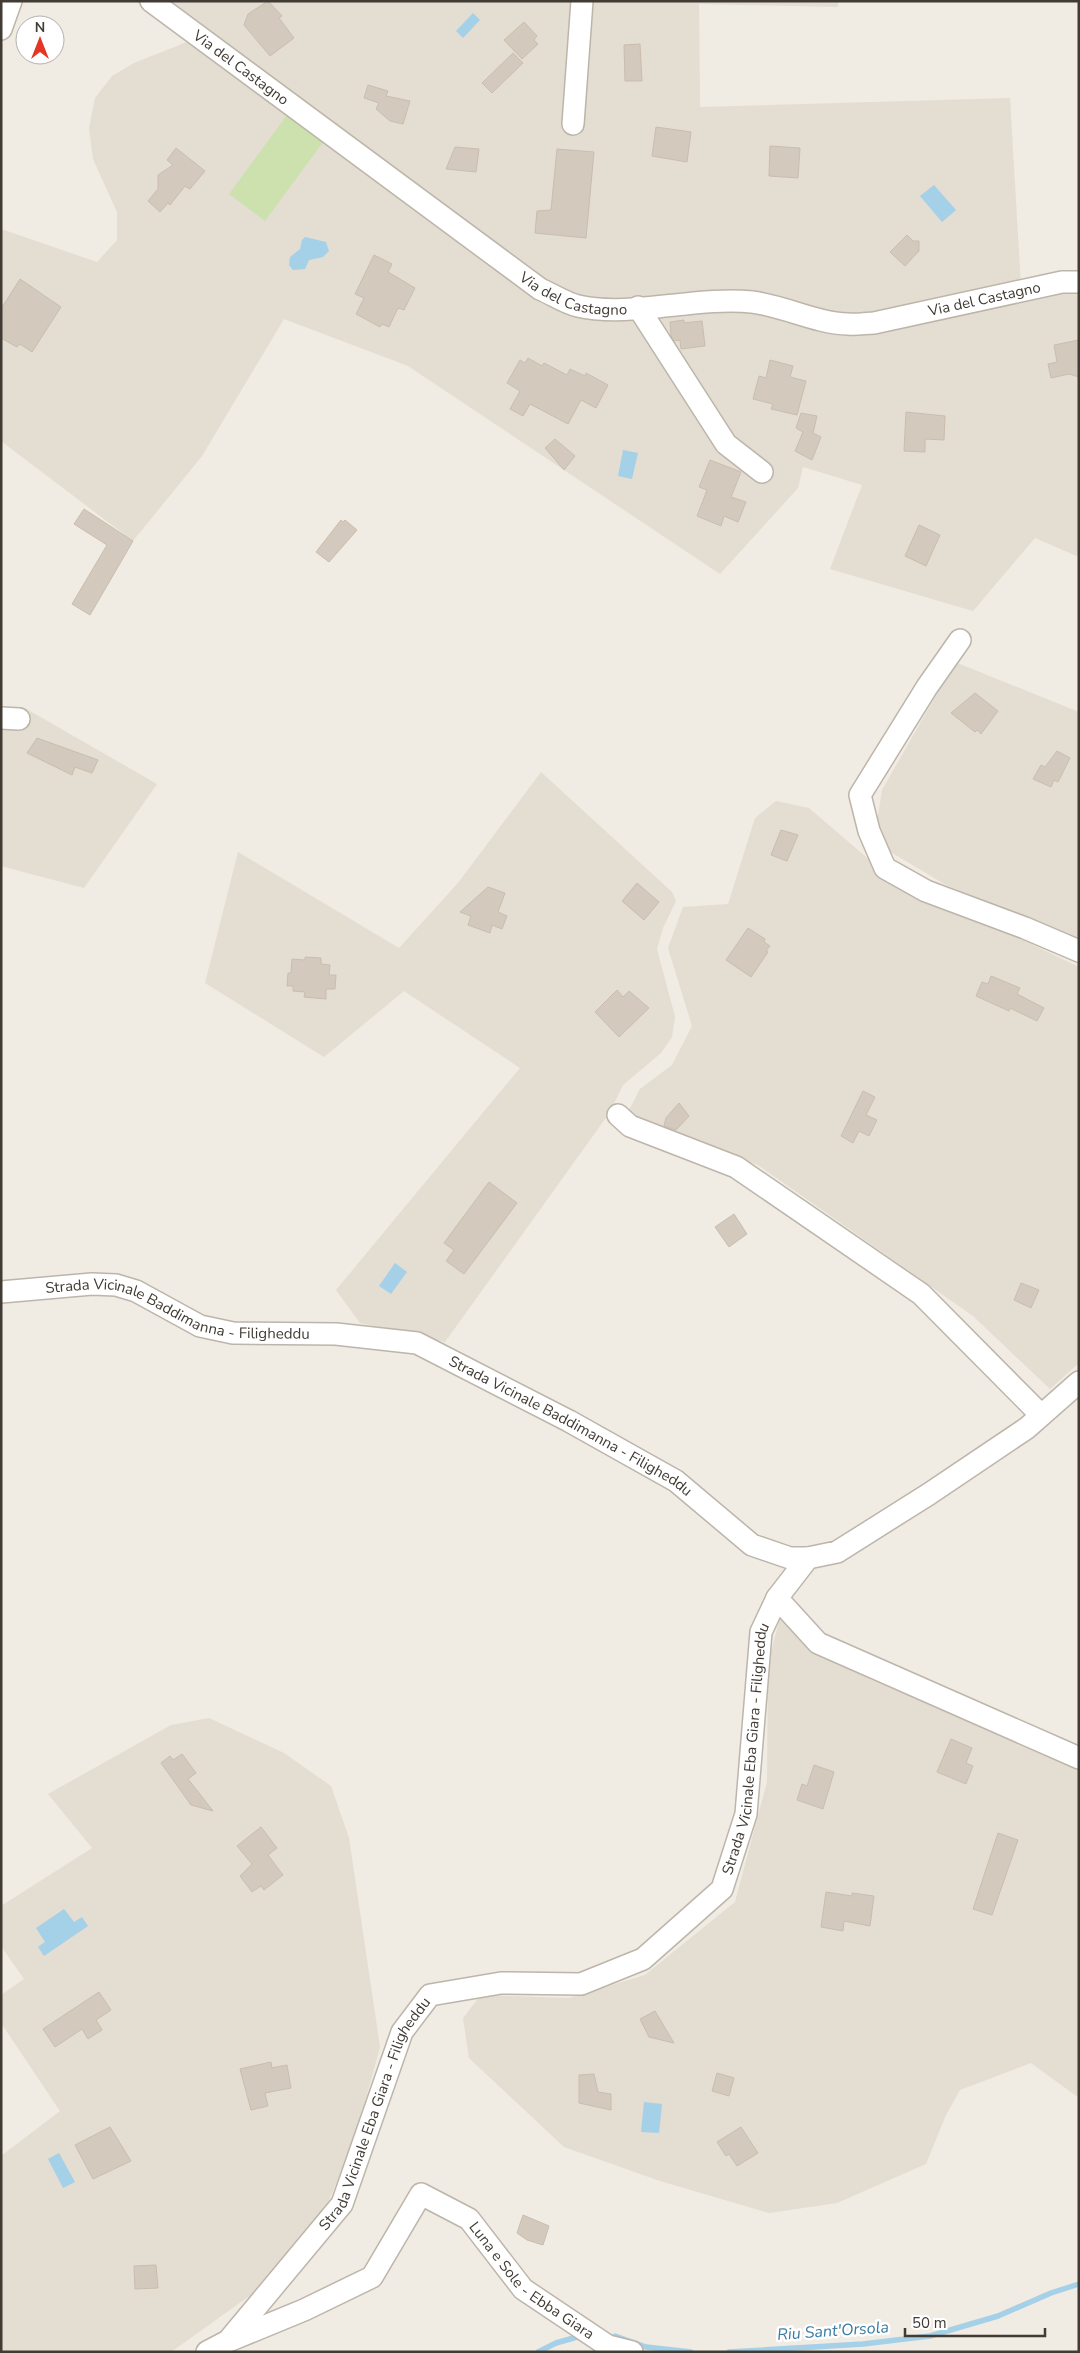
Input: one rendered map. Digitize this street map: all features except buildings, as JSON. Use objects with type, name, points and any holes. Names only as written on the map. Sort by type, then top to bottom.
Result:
[{"type":"street","points":[[1,29],[11,1]]},
{"type":"street","name":"Via del Castagno","points":[[152,1],[540,289],[577,306],[609,309],[723,300],[782,307],[825,320],[860,324],[874,323],[1062,282],[1079,282]]},
{"type":"street","points":[[573,124],[582,1]]},
{"type":"street","points":[[638,307],[726,444],[762,472]]},
{"type":"street","points":[[960,640],[927,687],[860,795],[868,831],[885,868],[926,891],[1025,928],[1079,951]]},
{"type":"street","points":[[618,1115],[630,1126],[736,1167],[922,1294],[1041,1415]]},
{"type":"street","name":"Strada Vicinale Baddimanna - Filigheddu","points":[[1,1292],[92,1284],[116,1285],[136,1291],[200,1326],[233,1333],[336,1334],[417,1343],[569,1422],[676,1481],[752,1545],[790,1558],[808,1558],[837,1552],[946,1483],[1027,1428],[1079,1382]]},
{"type":"street","name":"Strada Vicinale Eba Giara - Filigheddu","points":[[208,2352],[228,2341],[342,2204],[402,2032],[430,1995],[501,1983],[581,1984],[643,1960],[722,1889],[746,1814],[761,1632],[777,1598],[808,1558]]},
{"type":"street","points":[[777,1598],[818,1643],[1079,1758]]},
{"type":"street","name":"Luna e Sole - Ebba Giara","points":[[228,2341],[304,2310],[372,2277],[421,2194],[469,2219],[523,2289],[608,2346],[632,2352]]},
{"type":"shaded area","points":[[135,1],[838,1],[838,7],[699,4],[700,107],[1010,98],[1021,287],[1079,287],[1079,557],[1035,538],[973,611],[830,569],[862,485],[803,467],[798,488],[720,574],[408,366],[284,319],[202,456],[133,541],[1,441],[1,229],[97,262],[117,240],[117,212],[93,159],[89,128],[95,98],[112,76],[134,63],[192,40]]},
{"type":"shaded area","points":[[955,662],[1079,712],[1079,939],[946,885],[889,851],[877,822],[882,790]]},
{"type":"shaded area","points":[[23,707],[157,784],[84,888],[1,866],[1,711]]},
{"type":"shaded area","points":[[541,772],[672,892],[676,901],[663,928],[657,949],[675,1017],[672,1037],[661,1053],[623,1085],[610,1112],[445,1342],[360,1323],[336,1290],[520,1068],[404,991],[324,1057],[205,983],[238,852],[399,948],[458,883]]},
{"type":"shaded area","points":[[776,801],[809,808],[886,874],[1079,967],[1079,1363],[1050,1389],[973,1316],[758,1165],[654,1130],[628,1112],[640,1089],[672,1065],[692,1026],[668,948],[683,907],[728,904],[755,818]]},
{"type":"shaded area","points":[[781,1614],[871,1680],[1079,1765],[1079,2098],[1031,2063],[960,2090],[946,2115],[926,2164],[837,2203],[769,2213],[660,2181],[564,2147],[469,2058],[463,2018],[481,1995],[569,1998],[645,1975],[735,1902],[767,1782],[768,1663]]},
{"type":"shaded area","points":[[209,1718],[284,1753],[331,1786],[349,1838],[380,2047],[355,2138],[317,2229],[269,2282],[171,2352],[1,2352],[1,2156],[60,2111],[1,2023],[1,1995],[24,1979],[1,1946],[1,1906],[92,1848],[48,1794],[171,1725]]},
{"type":"green space","points":[[287,115],[324,141],[265,221],[229,194]]},
{"type":"water","points":[[473,13],[480,20],[463,38],[456,31]]},
{"type":"water","points":[[934,185],[956,210],[942,222],[920,196]]},
{"type":"water","points":[[305,237],[326,242],[329,251],[323,257],[309,260],[305,269],[293,270],[289,265],[290,257],[300,249],[302,240]]},
{"type":"water","points":[[623,450],[638,453],[632,479],[618,476]]},
{"type":"water","points":[[395,1263],[407,1272],[391,1294],[379,1286]]},
{"type":"water","points":[[64,1909],[74,1922],[82,1917],[88,1926],[44,1956],[38,1947],[45,1942],[36,1928]]},
{"type":"water","points":[[644,2102],[662,2104],[659,2133],[641,2132]]},
{"type":"water","points":[[59,2153],[75,2182],[63,2188],[48,2159]]},
{"type":"waterway","name":"Riu Sant'Orsola","points":[[729,2352],[863,2344],[930,2336],[998,2316],[1051,2293],[1079,2284]]},
{"type":"waterway","name":"Riu Sant'Orsola","points":[[615,2336],[646,2347],[691,2352]]},
{"type":"waterway","name":"Riu Sant'Orsola","points":[[538,2352],[556,2343],[577,2337]]}]
